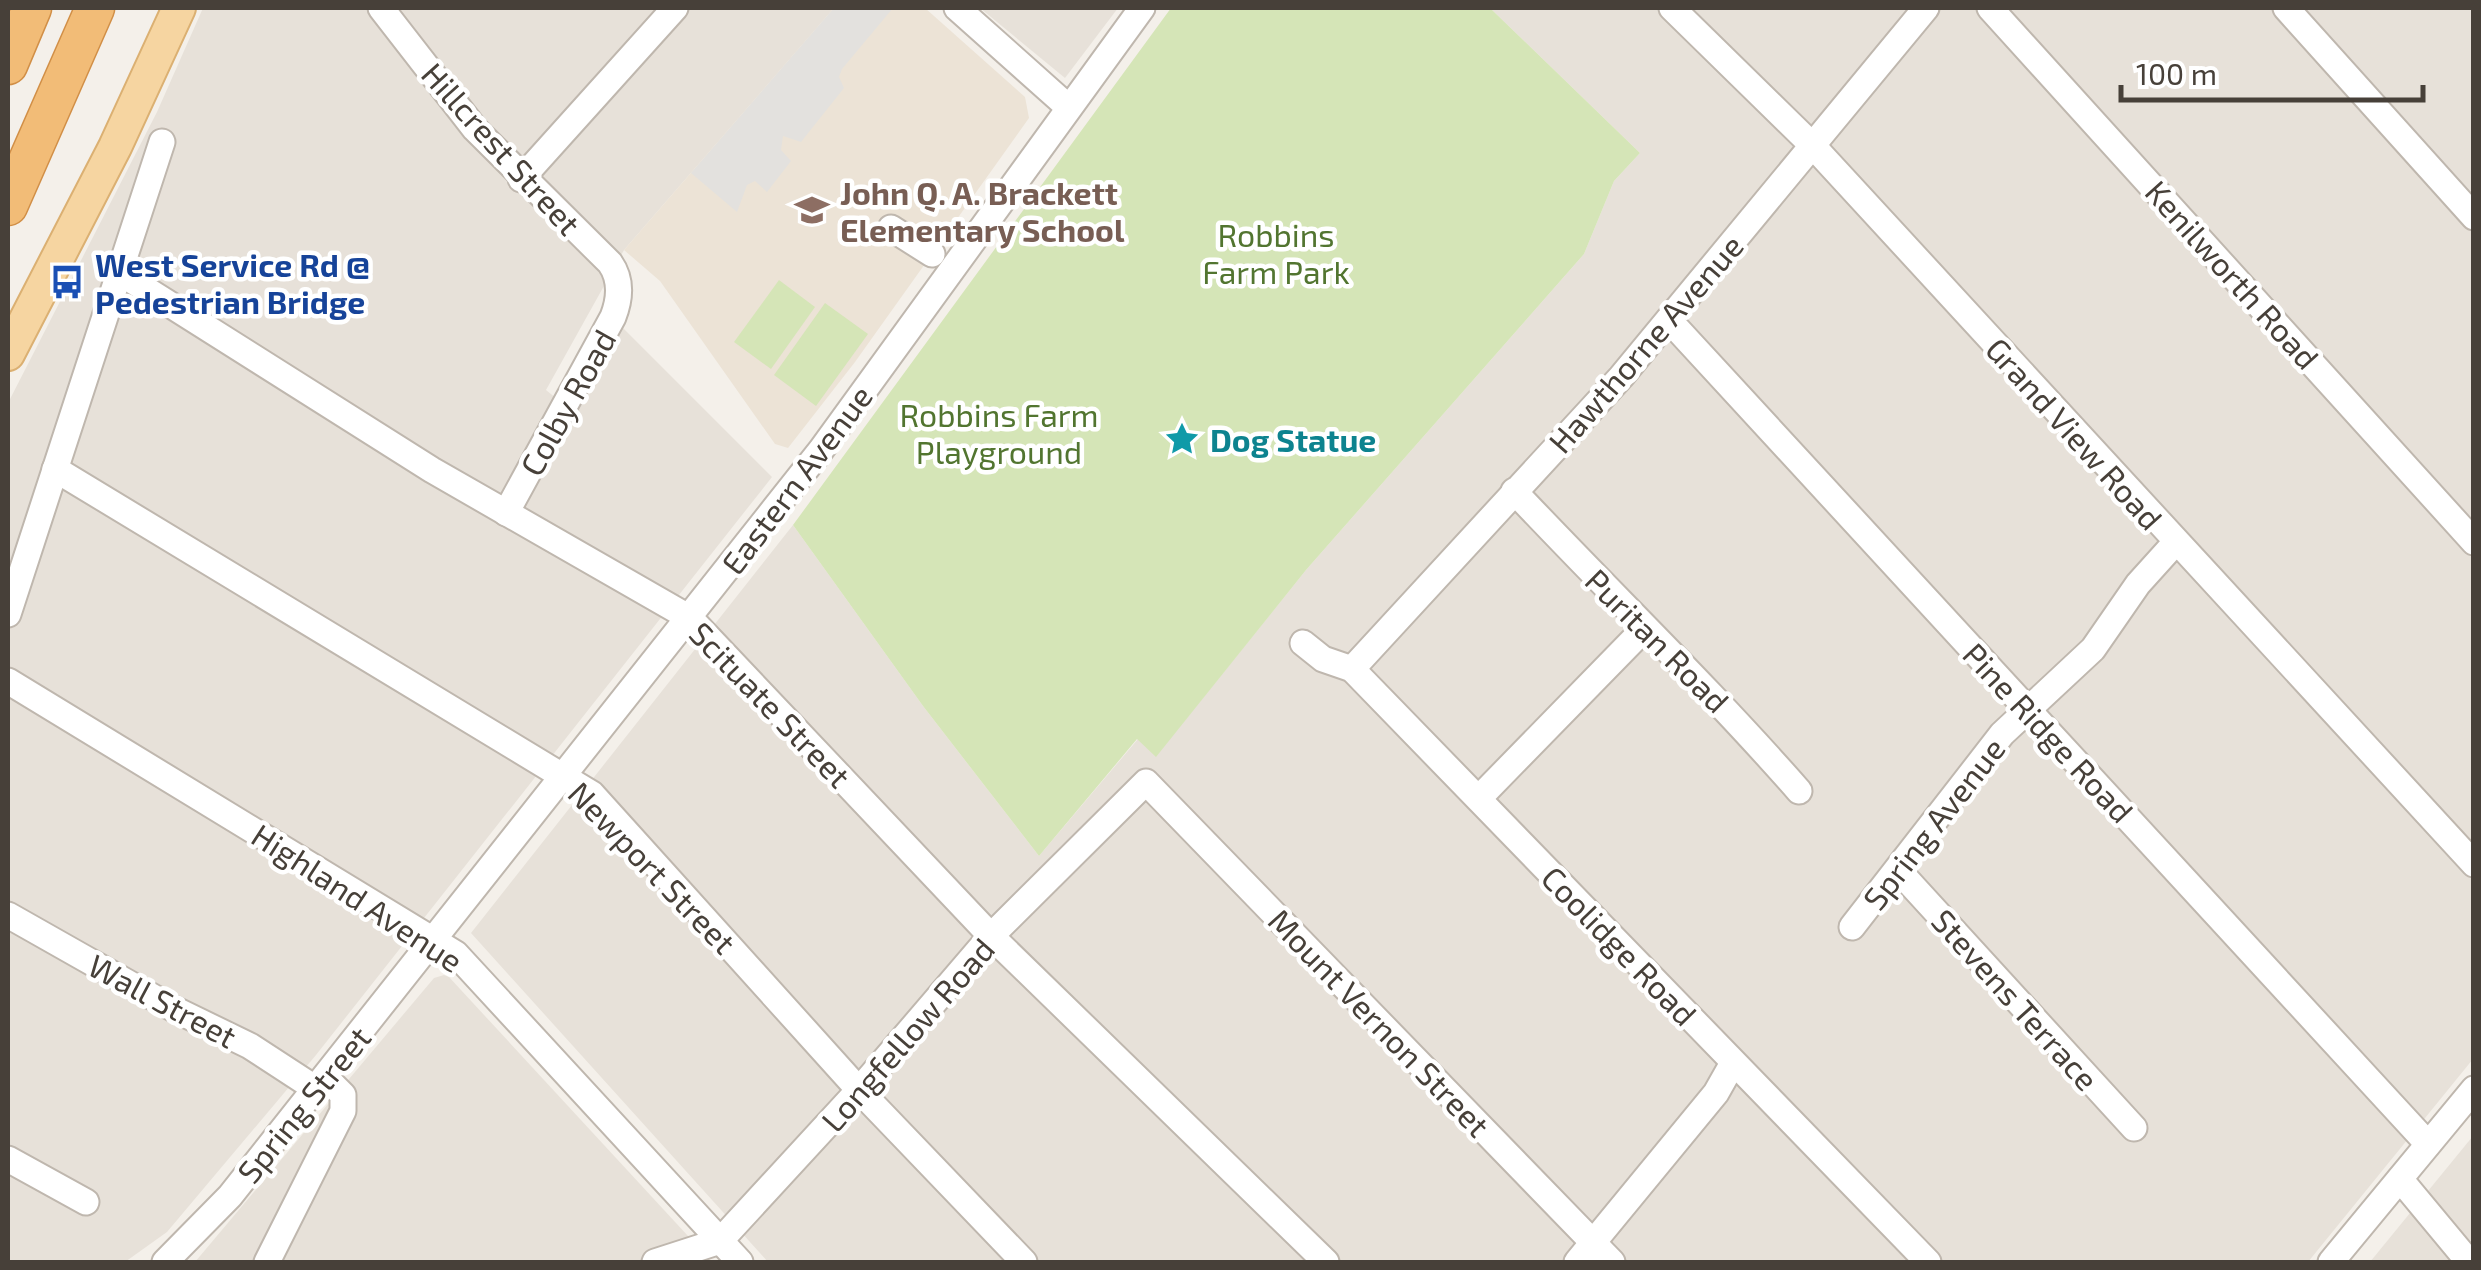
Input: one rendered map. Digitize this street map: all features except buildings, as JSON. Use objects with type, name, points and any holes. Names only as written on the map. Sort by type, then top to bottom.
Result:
[{"type":"highway","points":[[8,66],[32,8]]},
{"type":"highway","points":[[8,206],[95,8]]},
{"type":"main road","points":[[8,354],[120,136],[180,8]]},
{"type":"street","name":"Hillcrest Street","points":[[382,8],[464,116],[521,178],[610,263],[619,288]]},
{"type":"street","points":[[521,178],[675,8]]},
{"type":"street","points":[[957,8],[1067,106]]},
{"type":"street","name":"Eastern Avenue","points":[[435,940],[821,450],[1067,106],[1142,8]]},
{"type":"street","name":"Grand View Road","points":[[1672,8],[1814,146],[2474,864]]},
{"type":"street","name":"Hawthorne Avenue","points":[[1352,669],[1603,398],[1926,8]]},
{"type":"street","name":"Kenilworth Road","points":[[1990,8],[2474,542]]},
{"type":"street","points":[[2286,8],[2468,199]]},
{"type":"street","points":[[8,614],[162,142]]},
{"type":"street","points":[[891,228],[932,254]]},
{"type":"street","name":"Scituate Street","points":[[117,272],[506,513],[690,618],[991,936],[1326,1262]]},
{"type":"street","name":"Colby Road","points":[[506,513],[613,318],[619,288]]},
{"type":"street","name":"Pine Ridge Road","points":[[1668,320],[2428,1144]]},
{"type":"street","name":"Newport Street","points":[[55,469],[592,794],[859,1090],[1024,1262]]},
{"type":"street","name":"Puritan Road","points":[[1514,491],[1644,630],[1713,694],[1799,791]]},
{"type":"street","name":"Spring Avenue","points":[[1852,927],[2002,734],[2093,649],[2138,584],[2175,542]]},
{"type":"street","points":[[1479,798],[1644,630]]},
{"type":"street","name":"Coolidge Road","points":[[1302,643],[1323,659],[1352,669],[1928,1262]]},
{"type":"street","name":"Highland Avenue","points":[[8,681],[435,940],[473,970],[740,1262]]},
{"type":"street","name":"Longfellow Road","points":[[655,1262],[720,1241],[859,1090],[991,936],[1146,782]]},
{"type":"street","name":"Mount Vernon Street","points":[[1146,782],[1594,1256]]},
{"type":"street","name":"Stevens Terrace","points":[[1898,870],[2134,1128]]},
{"type":"street","name":"Wall Street","points":[[8,914],[174,1009],[321,1083]]},
{"type":"street","name":"Spring Street","points":[[178,1259],[435,940]]},
{"type":"street","points":[[1594,1256],[1716,1093],[1732,1062]]},
{"type":"street","points":[[268,1262],[343,1111],[343,1095],[321,1083]]},
{"type":"street","points":[[2331,1262],[2474,1089]]},
{"type":"street","points":[[8,1158],[86,1202]]},
{"type":"street","points":[[2400,1179],[2469,1262]]},
{"type":"shaded area","points":[[203,8],[834,8],[624,250],[546,390],[574,413],[620,325],[772,477],[316,1055],[167,1232],[125,1262],[8,1262],[8,403],[157,112]]},
{"type":"shaded area","name":"John Q. A. Brackett Elementary School","points":[[834,8],[925,8],[1025,97],[1029,118],[855,362],[788,448],[775,444],[660,281],[624,250]]},
{"type":"shaded area","points":[[834,8],[893,8],[842,69],[839,77],[844,88],[801,142],[783,136],[781,150],[791,161],[767,192],[755,181],[747,185],[737,212],[691,173]]},
{"type":"shaded area","points":[[980,8],[1118,8],[1065,78]]},
{"type":"shaded area","points":[[1490,8],[2473,8],[2473,1059],[2308,1262],[768,1262],[471,933],[793,525],[923,706],[1039,856],[1138,739],[1156,756],[1306,570],[1584,254],[1614,181],[1640,153]]},
{"type":"shaded area","points":[[444,975],[712,1262],[195,1262],[434,978]]},
{"type":"shaded area","points":[[2473,1136],[2473,1262],[2370,1262]]},
{"type":"green space","name":"Robbins Farm Park","points":[[1171,8],[1490,8],[1640,153],[1614,181],[1584,254],[1306,570],[1156,757],[1137,739],[1039,856],[923,706],[793,525]]},
{"type":"green space","points":[[779,280],[815,307],[771,369],[734,342]]},
{"type":"green space","points":[[825,303],[868,334],[816,406],[774,375]]},
{"type":"place","name":"John Q. A. Brackett Elementary School","points":[[812,210]]},
{"type":"place","name":"West Service Rd @ Pedestrian Bridge","points":[[67,282]]},
{"type":"place","name":"Dog Statue","points":[[1182,439]]},
{"type":"park label","name":"Robbins Farm Playground","points":[[999,432]]}]
